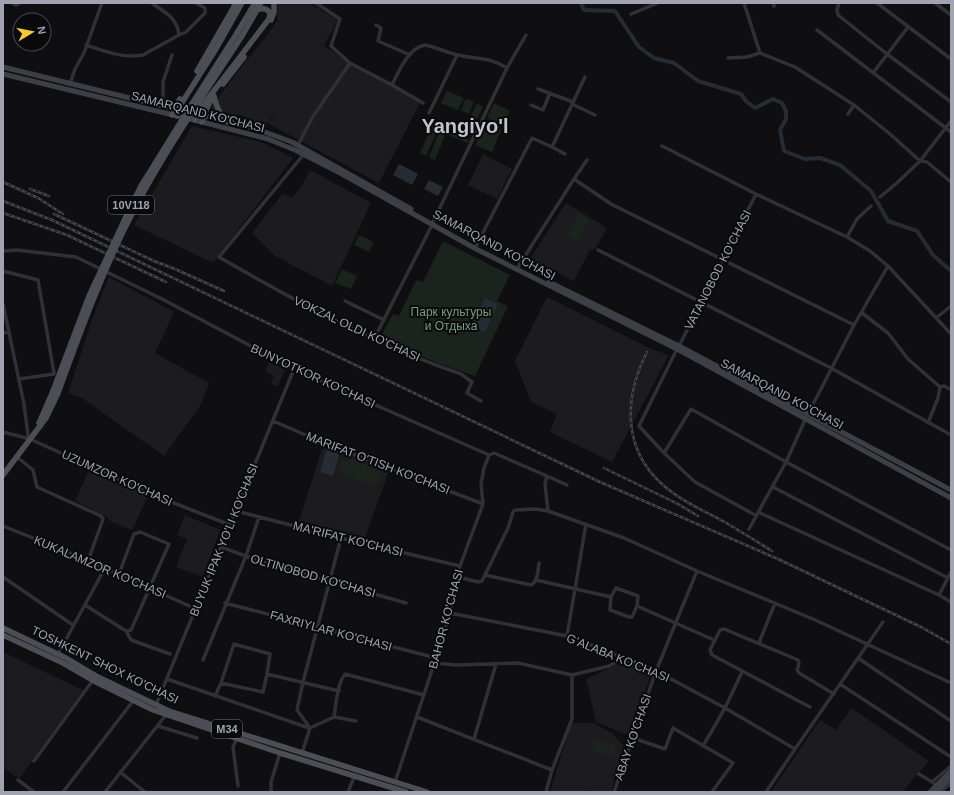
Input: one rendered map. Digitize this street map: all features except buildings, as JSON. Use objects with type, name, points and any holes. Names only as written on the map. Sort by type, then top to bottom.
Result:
[{"type":"main road","points":[[176,112],[236,3]]},
{"type":"main road","points":[[176,112],[216,49],[242,3]]},
{"type":"main road","name":"10V118","points":[[3,475],[30,440],[56,392],[89,296],[130,206],[190,107],[240,35],[254,6],[262,3]]},
{"type":"main road","points":[[199,118],[270,23],[274,12],[274,3]]},
{"type":"main road","points":[[199,118],[230,69],[269,18],[270,14],[268,10],[254,6]]},
{"type":"main road","name":"SAMARQAND KO'CHASI","points":[[3,67],[162,106],[176,112],[268,139],[304,154],[517,268]]},
{"type":"main road","name":"SAMARQAND KO'CHASI","points":[[3,74],[160,112],[176,112]]},
{"type":"main road","points":[[214,96],[217,109],[228,122]]},
{"type":"main road","points":[[160,112],[162,106]]},
{"type":"main road","name":"SAMARQAND KO'CHASI","points":[[199,118],[228,122],[254,128],[298,144],[433,223],[517,268],[678,347],[807,416],[951,490]]},
{"type":"main road","name":"SAMARQAND KO'CHASI","points":[[807,416],[951,498]]},
{"type":"main road","name":"TOSHKENT SHOX KO'CHASI","points":[[3,628],[58,654],[155,707],[166,715],[394,787],[427,792]]},
{"type":"main road","name":"TOSHKENT SHOX KO'CHASI","points":[[3,635],[63,663],[133,701],[302,753],[406,792]]},
{"type":"main road","points":[[930,792],[951,772]]},
{"type":"main road","points":[[936,792],[951,777]]},
{"type":"street","points":[[12,3],[16,5],[20,3]]},
{"type":"street","points":[[70,84],[102,3]]},
{"type":"street","points":[[152,3],[175,21],[178,27],[179,35]]},
{"type":"street","points":[[86,45],[124,55],[143,55],[186,32],[205,13],[205,8],[196,3]]},
{"type":"street","points":[[316,3],[340,19],[331,46],[350,63],[423,103]]},
{"type":"street","points":[[631,14],[658,3]]},
{"type":"street","points":[[744,3],[760,53]]},
{"type":"street","points":[[839,3],[837,10],[838,15],[951,102]]},
{"type":"street","points":[[877,3],[951,59]]},
{"type":"street","points":[[935,3],[951,15]]},
{"type":"street","points":[[376,25],[381,28],[378,41],[410,55]]},
{"type":"street","points":[[873,73],[908,27]]},
{"type":"street","points":[[817,30],[951,132]]},
{"type":"street","points":[[374,339],[433,223],[507,68],[526,35]]},
{"type":"street","points":[[392,85],[400,68],[410,55],[425,45],[458,55],[489,59],[496,61],[507,68]]},
{"type":"street","points":[[728,58],[747,57],[760,53],[795,66],[854,105],[920,161],[927,162],[951,182]]},
{"type":"street","points":[[162,106],[163,82],[172,55]]},
{"type":"street","points":[[430,113],[458,55]]},
{"type":"street","points":[[298,144],[312,118],[350,63]]},
{"type":"street","points":[[552,147],[585,77]]},
{"type":"street","points":[[538,89],[572,103],[595,115]]},
{"type":"street","points":[[531,105],[543,110],[550,93]]},
{"type":"street","points":[[848,114],[854,105]]},
{"type":"street","points":[[880,197],[920,161],[951,121]]},
{"type":"street","points":[[476,246],[532,138],[565,154]]},
{"type":"street","points":[[662,146],[756,194],[847,237],[870,251],[888,266],[951,334]]},
{"type":"street","name":"VOKZAL OLDI KO'CHASI","points":[[304,154],[219,257],[279,292],[374,339],[461,374],[472,382],[467,393],[481,401]]},
{"type":"street","points":[[517,268],[587,160]]},
{"type":"street","points":[[574,179],[611,204],[854,325]]},
{"type":"street","name":"VATANOBOD KO'CHASI","points":[[756,194],[639,426],[664,453],[695,482],[758,514],[939,595],[951,602]]},
{"type":"street","points":[[847,237],[857,219],[871,206]]},
{"type":"street","name":"BUNYOTKOR KO'CHASI","points":[[3,251],[17,250],[76,257],[162,299],[294,369],[489,455],[494,453],[567,485]]},
{"type":"street","points":[[598,250],[831,368],[951,435]]},
{"type":"street","points":[[749,529],[786,462],[831,368],[888,266]]},
{"type":"street","points":[[3,271],[38,280],[54,373],[19,378]]},
{"type":"street","points":[[345,301],[384,320]]},
{"type":"street","points":[[3,304],[10,332],[30,440]]},
{"type":"street","points":[[936,318],[951,306]]},
{"type":"street","points":[[862,313],[888,332],[908,359],[940,387],[944,386],[950,389]]},
{"type":"street","points":[[3,333],[10,332]]},
{"type":"street","name":"BUYUK IPAK YO'LI KO'CHASI","points":[[155,707],[294,369]]},
{"type":"street","points":[[928,423],[938,398],[940,387]]},
{"type":"street","points":[[664,453],[691,409],[786,462],[951,550]]},
{"type":"street","name":"MARIFAT O'TISH KO'CHASI","points":[[273,421],[329,445],[483,504]]},
{"type":"street","name":"UZUMZOR KO'CHASI","points":[[3,432],[30,440],[151,494],[230,525]]},
{"type":"street","name":"BAHOR KO'CHASI","points":[[394,787],[436,660],[450,613],[460,566],[483,504],[481,484],[484,468],[489,455]]},
{"type":"street","points":[[17,457],[33,470],[37,487],[101,516],[103,519],[88,561]]},
{"type":"street","points":[[547,476],[545,484],[548,511]]},
{"type":"street","points":[[773,487],[948,578]]},
{"type":"street","points":[[458,577],[478,582],[482,581],[508,528],[512,512],[515,510],[535,509],[548,511],[624,538],[696,571],[867,644],[951,683]]},
{"type":"street","name":"MA'RIFAT KO'CHASI","points":[[236,511],[460,566]]},
{"type":"street","points":[[203,660],[225,603],[246,556],[259,517]]},
{"type":"street","points":[[568,636],[586,524]]},
{"type":"street","name":"KUKALAMZOR KO'CHASI","points":[[3,526],[119,574],[196,609]]},
{"type":"street","points":[[119,574],[134,534],[140,532],[169,544],[131,630],[126,631]]},
{"type":"street","points":[[310,728],[297,710],[341,538]]},
{"type":"street","name":"OLTINOBOD KO'CHASI","points":[[221,548],[406,603]]},
{"type":"street","points":[[485,575],[531,585],[534,584],[536,580],[539,563]]},
{"type":"street","points":[[58,654],[105,568]]},
{"type":"street","name":"ABAY KO'CHASI","points":[[614,792],[656,671],[696,571]]},
{"type":"street","points":[[939,595],[951,572]]},
{"type":"street","points":[[3,577],[73,626]]},
{"type":"street","points":[[536,580],[611,596]]},
{"type":"street","points":[[618,588],[636,595],[638,599],[637,606],[632,617],[612,611],[610,607],[611,596],[615,589],[618,588]]},
{"type":"street","name":"FAXRIYLAR KO'CHASI","points":[[225,603],[455,665],[518,663],[572,675]]},
{"type":"street","points":[[759,643],[774,604]]},
{"type":"street","points":[[86,605],[126,631],[131,640],[170,654]]},
{"type":"street","points":[[637,606],[714,640]]},
{"type":"street","name":"G’ALABA KO’CHASI","points":[[450,613],[568,636],[624,658],[656,671],[724,708],[794,749]]},
{"type":"street","points":[[766,792],[794,749],[883,622]]},
{"type":"street","points":[[810,707],[712,655],[710,650],[720,630],[724,629],[798,660],[799,664],[797,670],[799,673],[834,694]]},
{"type":"street","points":[[215,696],[234,644],[270,654],[263,692],[221,682]]},
{"type":"street","points":[[546,792],[552,770],[572,719],[572,675],[609,666],[624,658]]},
{"type":"street","points":[[858,658],[951,721]]},
{"type":"street","points":[[474,739],[496,664]]},
{"type":"street","points":[[703,746],[742,672]]},
{"type":"street","points":[[267,674],[338,691]]},
{"type":"street","points":[[334,717],[338,691],[345,674],[424,695]]},
{"type":"street","name":"TOSHKENT SHOX KO'CHASI","points":[[167,679],[310,728]]},
{"type":"street","points":[[34,761],[93,680]]},
{"type":"street","points":[[840,684],[951,757]]},
{"type":"street","points":[[63,792],[133,701]]},
{"type":"street","points":[[105,792],[166,715]]},
{"type":"street","points":[[302,753],[310,728],[334,717],[356,721]]},
{"type":"street","points":[[417,717],[552,770]]},
{"type":"street","points":[[158,726],[197,738]]},
{"type":"street","points":[[633,738],[665,749],[673,728],[733,763],[712,792]]},
{"type":"street","points":[[237,738],[233,747],[238,786]]},
{"type":"street","points":[[271,792],[271,782],[280,752]]},
{"type":"street","points":[[932,782],[951,766]]},
{"type":"street","points":[[120,772],[145,792]]},
{"type":"street","points":[[919,774],[932,782],[943,792],[951,783]]},
{"type":"street","points":[[348,792],[355,775]]},
{"type":"street","points":[[18,780],[34,792]]},
{"type":"shaded area","points":[[278,3],[309,3],[338,20],[324,46],[420,103],[379,183],[269,124],[274,112],[266,127],[239,114],[237,121],[211,114],[210,111],[215,102],[277,21]]},
{"type":"shaded area","points":[[192,126],[261,142],[293,158],[213,263],[134,225]]},
{"type":"shaded area","points":[[483,154],[512,169],[497,199],[468,185]]},
{"type":"shaded area","points":[[399,164],[418,174],[412,185],[393,175]]},
{"type":"shaded area","points":[[310,170],[371,203],[332,286],[275,256],[252,233],[283,193],[292,198],[302,186]]},
{"type":"shaded area","points":[[429,180],[443,187],[438,196],[424,189]]},
{"type":"shaded area","points":[[566,203],[607,228],[595,249],[590,250],[574,281],[530,259]]},
{"type":"shaded area","points":[[109,277],[174,312],[155,353],[209,383],[202,403],[164,456],[82,398],[68,393],[93,317]]},
{"type":"shaded area","points":[[547,297],[651,349],[669,355],[612,462],[550,432],[557,414],[531,402],[515,361]]},
{"type":"shaded area","points":[[485,298],[498,304],[485,332],[471,326]]},
{"type":"shaded area","points":[[269,362],[285,370],[278,386],[271,384],[274,376],[265,371]]},
{"type":"shaded area","points":[[324,443],[389,471],[364,540],[298,524]]},
{"type":"shaded area","points":[[327,448],[340,452],[333,476],[320,472]]},
{"type":"shaded area","points":[[89,470],[148,496],[132,530],[110,521],[107,517],[75,501]]},
{"type":"shaded area","points":[[185,515],[220,530],[203,577],[176,567],[187,539],[177,535]]},
{"type":"shaded area","points":[[3,652],[83,690],[19,779],[3,767]]},
{"type":"shaded area","points":[[627,660],[652,671],[630,736],[596,722],[586,679]]},
{"type":"shaded area","points":[[851,708],[929,761],[902,792],[771,792],[820,720],[836,730]]},
{"type":"shaded area","points":[[573,723],[593,723],[612,733],[624,746],[611,792],[592,792],[585,790],[585,792],[550,792],[570,727]]},
{"type":"green space","points":[[447,91],[464,98],[458,110],[441,103]]},
{"type":"green space","points":[[466,99],[474,102],[469,114],[461,110]]},
{"type":"green space","points":[[477,103],[483,107],[477,119],[471,116]]},
{"type":"green space","points":[[494,103],[510,111],[504,125],[487,118]]},
{"type":"green space","points":[[434,121],[440,124],[426,156],[420,153]]},
{"type":"green space","points":[[485,123],[501,130],[492,152],[475,145]]},
{"type":"green space","points":[[442,125],[448,128],[435,160],[429,157]]},
{"type":"green space","points":[[449,131],[469,140],[468,143],[448,135]]},
{"type":"green space","points":[[579,214],[590,219],[578,242],[567,236]]},
{"type":"green space","points":[[359,235],[374,242],[369,252],[354,245]]},
{"type":"green space","name":"Парк культуры и Отдыха","points":[[443,241],[510,275],[497,301],[508,306],[475,376],[437,363],[380,338],[393,314],[399,316],[416,280],[423,282]]},
{"type":"green space","points":[[342,269],[357,276],[351,289],[335,283]]},
{"type":"green space","points":[[350,459],[376,468],[381,476],[379,481],[372,484],[344,476],[340,467],[341,462]]},
{"type":"green space","points":[[594,738],[617,745],[614,757],[591,750]]},
{"type":"waterway","points":[[581,3],[584,10],[615,11],[639,47],[654,58],[674,63],[698,81],[741,94],[746,101],[755,108],[773,99],[782,103],[786,111],[786,119],[780,130],[784,151],[805,159],[820,158],[840,165],[871,191],[888,221],[917,231],[933,255],[951,271]]},
{"type":"railway","points":[[3,182],[38,198],[63,214]]},
{"type":"railway","points":[[30,189],[49,196]]},
{"type":"railway","points":[[3,201],[52,220],[600,482],[778,559],[921,627],[951,644]]},
{"type":"railway","points":[[3,213],[67,235],[166,282]]},
{"type":"railway","points":[[54,214],[154,261],[224,291]]},
{"type":"railway","points":[[647,352],[639,369],[634,387],[631,404],[631,422],[634,439],[640,455],[650,471],[663,485],[678,497],[728,524],[772,551]]},
{"type":"railway","points":[[604,468],[678,504],[698,516]]},
{"type":"district","name":"Yangiyo'l","points":[[465,126]]}]
